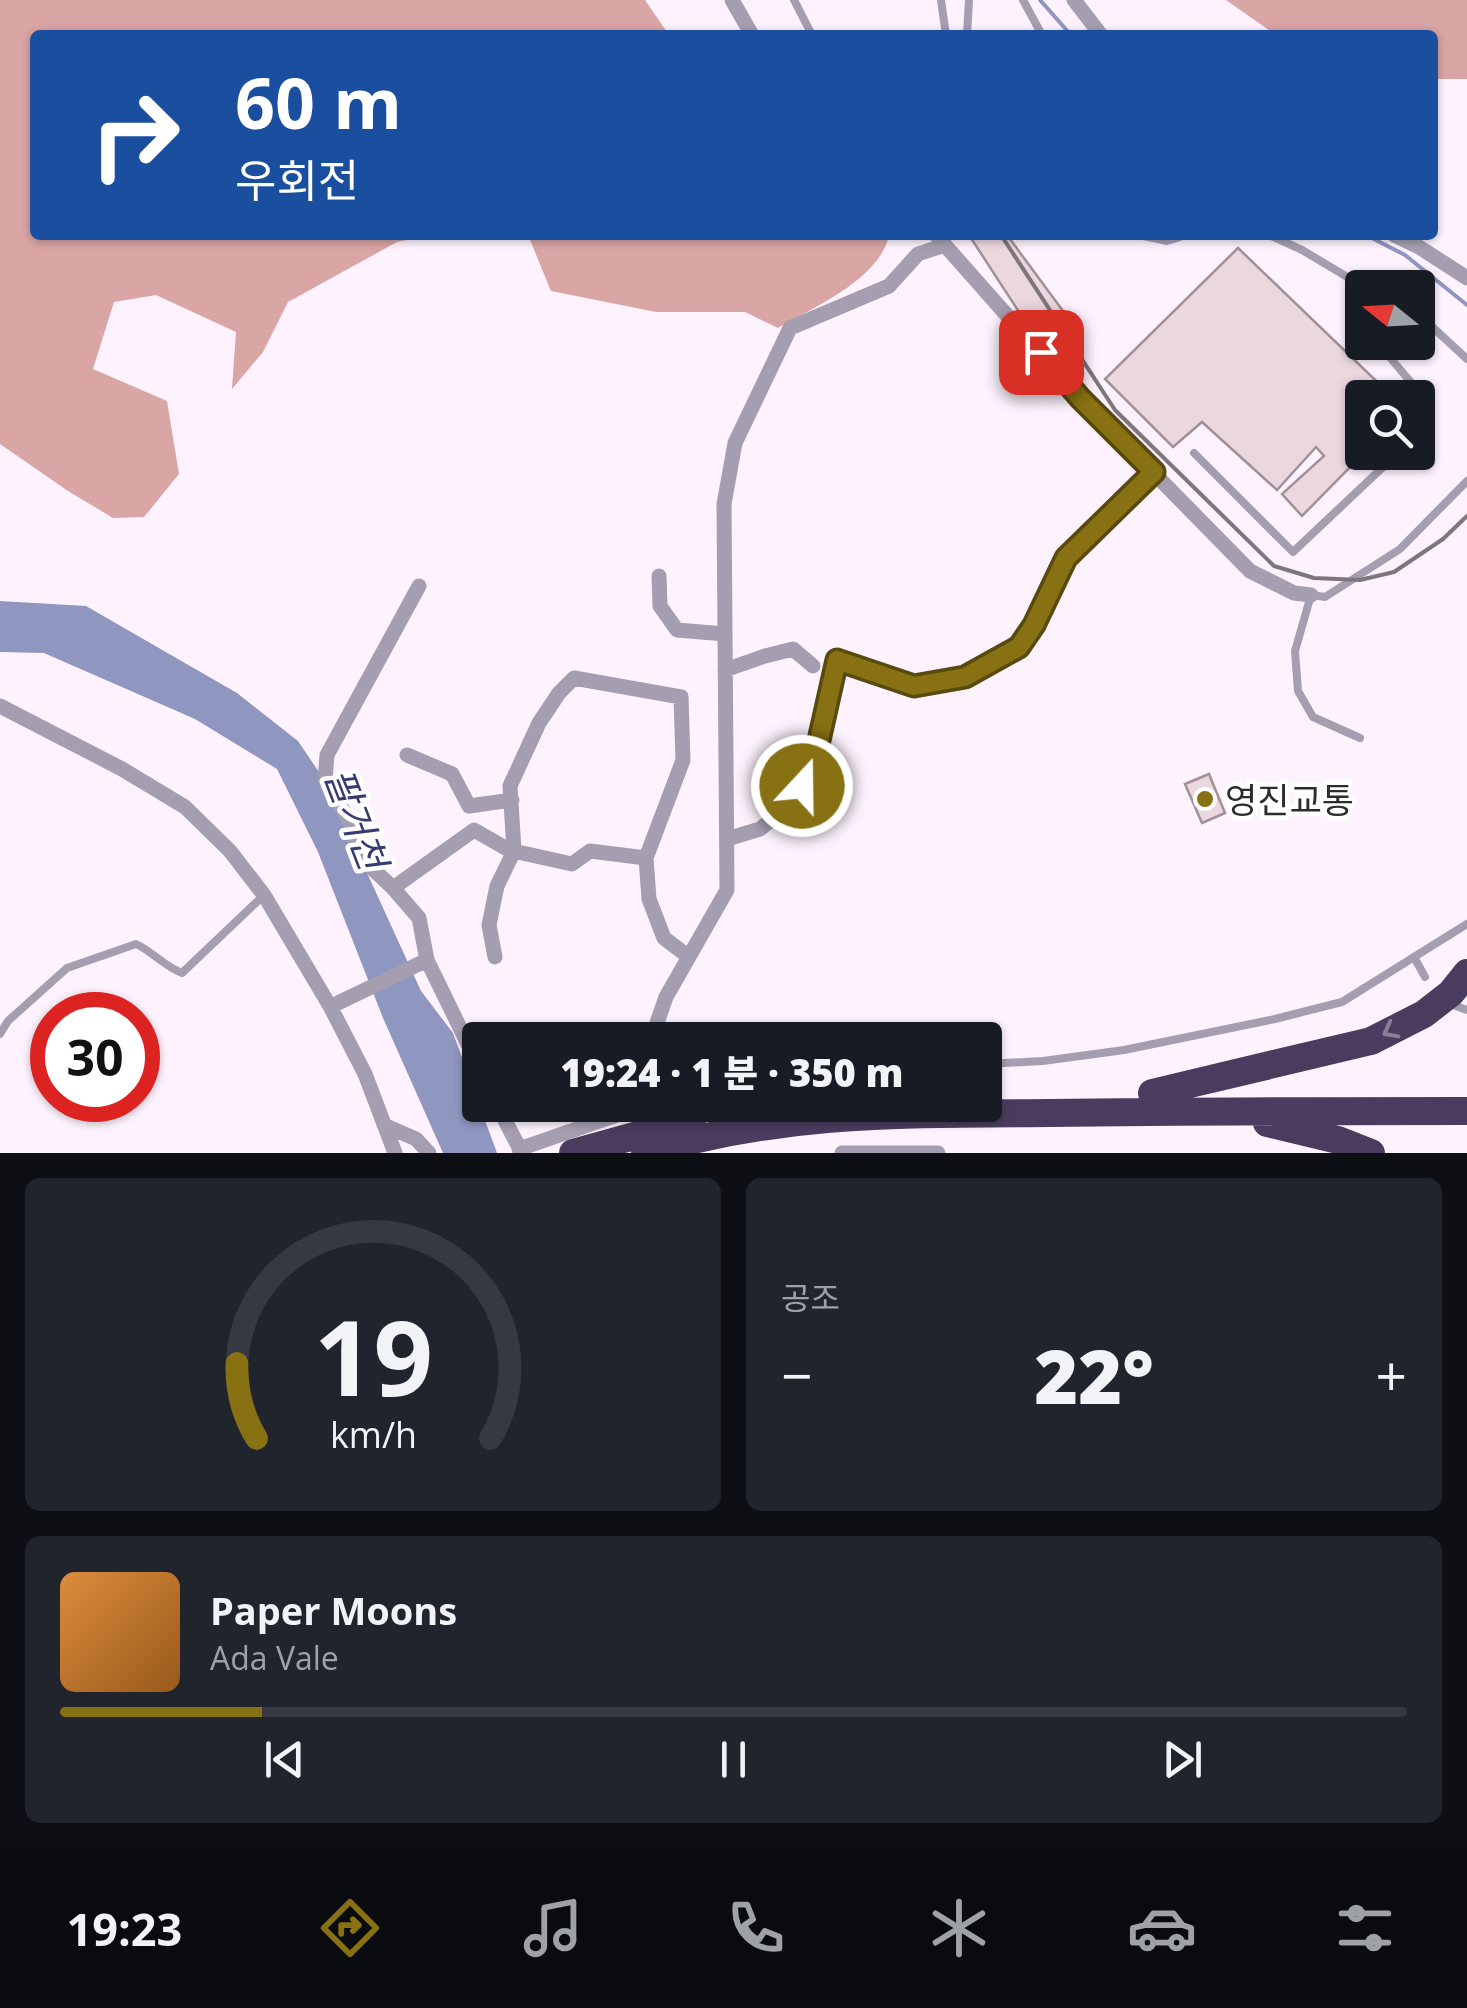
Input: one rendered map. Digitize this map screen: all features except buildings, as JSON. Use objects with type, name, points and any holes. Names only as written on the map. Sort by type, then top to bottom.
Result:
[{"type":"highway","points":[[572,1153],[702,1128],[867,1115],[1147,1102],[1371,1041],[1424,1014],[1451,993],[1467,974]]},
{"type":"highway","points":[[1002,1098],[1435,1107],[1467,1111]]},
{"type":"highway","points":[[1147,1102],[1272,1124],[1338,1140],[1371,1153]]},
{"type":"highway","points":[[1435,1107],[1467,1102]]},
{"type":"highway","points":[[645,1153],[712,1122]]},
{"type":"street","points":[[732,0],[749,30]]},
{"type":"street","points":[[1074,0],[1097,30]]},
{"type":"street","points":[[657,1022],[666,997],[727,890],[724,504],[735,442],[790,328],[889,286],[918,254],[940,240],[1080,398],[1250,571],[1294,592],[1310,595]]},
{"type":"street","points":[[1405,240],[1467,278]]},
{"type":"street","points":[[726,840],[760,829],[790,804],[813,767],[837,660],[914,686],[965,677],[1019,647],[1066,558],[1154,472]]},
{"type":"street","points":[[659,576],[660,606],[677,630],[725,634]]},
{"type":"street","points":[[419,586],[327,755],[325,781],[352,825],[358,855],[419,918],[427,960],[462,1032]]},
{"type":"street","points":[[726,670],[793,650],[812,666]]},
{"type":"street","points":[[496,957],[489,924],[497,886],[514,851],[510,786],[539,723],[574,678],[681,698],[683,760],[646,858],[649,899],[664,938],[689,957]]},
{"type":"street","points":[[0,706],[186,807],[230,852],[264,895],[322,991],[340,1002],[395,1153]]},
{"type":"street","points":[[407,755],[452,774],[469,806],[512,800]]},
{"type":"street","points":[[393,888],[474,830],[514,851],[572,864],[590,851],[646,858]]},
{"type":"street","points":[[340,1002],[427,960]]},
{"type":"street","points":[[506,1122],[520,1151],[599,1122]]},
{"type":"street","points":[[384,1126],[416,1139],[429,1153]]},
{"type":"street","points":[[842,1153],[938,1153]]},
{"type":"lane","points":[[794,0],[809,30]]},
{"type":"lane","points":[[941,0],[945,30]]},
{"type":"lane","points":[[968,30],[970,0]]},
{"type":"lane","points":[[1023,0],[1039,30]]},
{"type":"lane","points":[[1280,240],[1345,276]]},
{"type":"lane","points":[[1435,329],[1467,359]]},
{"type":"lane","points":[[1392,360],[1408,380]]},
{"type":"lane","points":[[1194,452],[1293,552],[1380,470]]},
{"type":"lane","points":[[1360,738],[1313,717],[1298,691],[1294,652],[1310,595],[1326,597],[1400,550],[1467,481]]},
{"type":"lane","points":[[0,1034],[8,1021],[68,968],[136,944],[182,974],[264,895]]},
{"type":"lane","points":[[1002,1063],[1124,1050],[1342,1002],[1467,924]]},
{"type":"lane","points":[[1414,957],[1425,977]]},
{"type":"lane","points":[[1453,1005],[1467,1010]]},
{"type":"shaded area","points":[[0,0],[645,0],[666,30],[30,30],[30,240],[407,240],[288,302],[263,352],[232,389],[236,332],[156,295],[114,302],[93,369],[167,401],[179,474],[144,517],[113,518],[0,444]]},
{"type":"shaded area","points":[[1226,0],[1467,0],[1467,79],[1438,79],[1438,30],[1269,30]]},
{"type":"shaded area","points":[[530,240],[887,240],[873,265],[859,278],[778,328],[745,312],[656,312],[551,291]]},
{"type":"water","points":[[0,601],[86,606],[237,693],[298,741],[325,781],[421,991],[453,1033],[462,1058],[462,1122],[486,1122],[497,1153],[443,1153],[383,1018],[318,852],[277,769],[195,719],[44,653],[0,652]]},
{"type":"waterway","points":[[1040,0],[1067,30]]},
{"type":"waterway","points":[[1376,240],[1405,255],[1467,305]]},
{"type":"railway","points":[[1004,240],[1115,410],[1274,566],[1314,578],[1360,580],[1394,572],[1443,539],[1467,516]]},
{"type":"place","name":"영진교통","points":[[1205,799]]},
{"type":"route","points":[[802,786],[813,767],[837,660],[914,686],[965,677],[1019,647],[1066,558],[1154,472],[1080,398],[1041,352]]},
{"type":"water label","name":"팔거천","points":[[357,818]]}]
